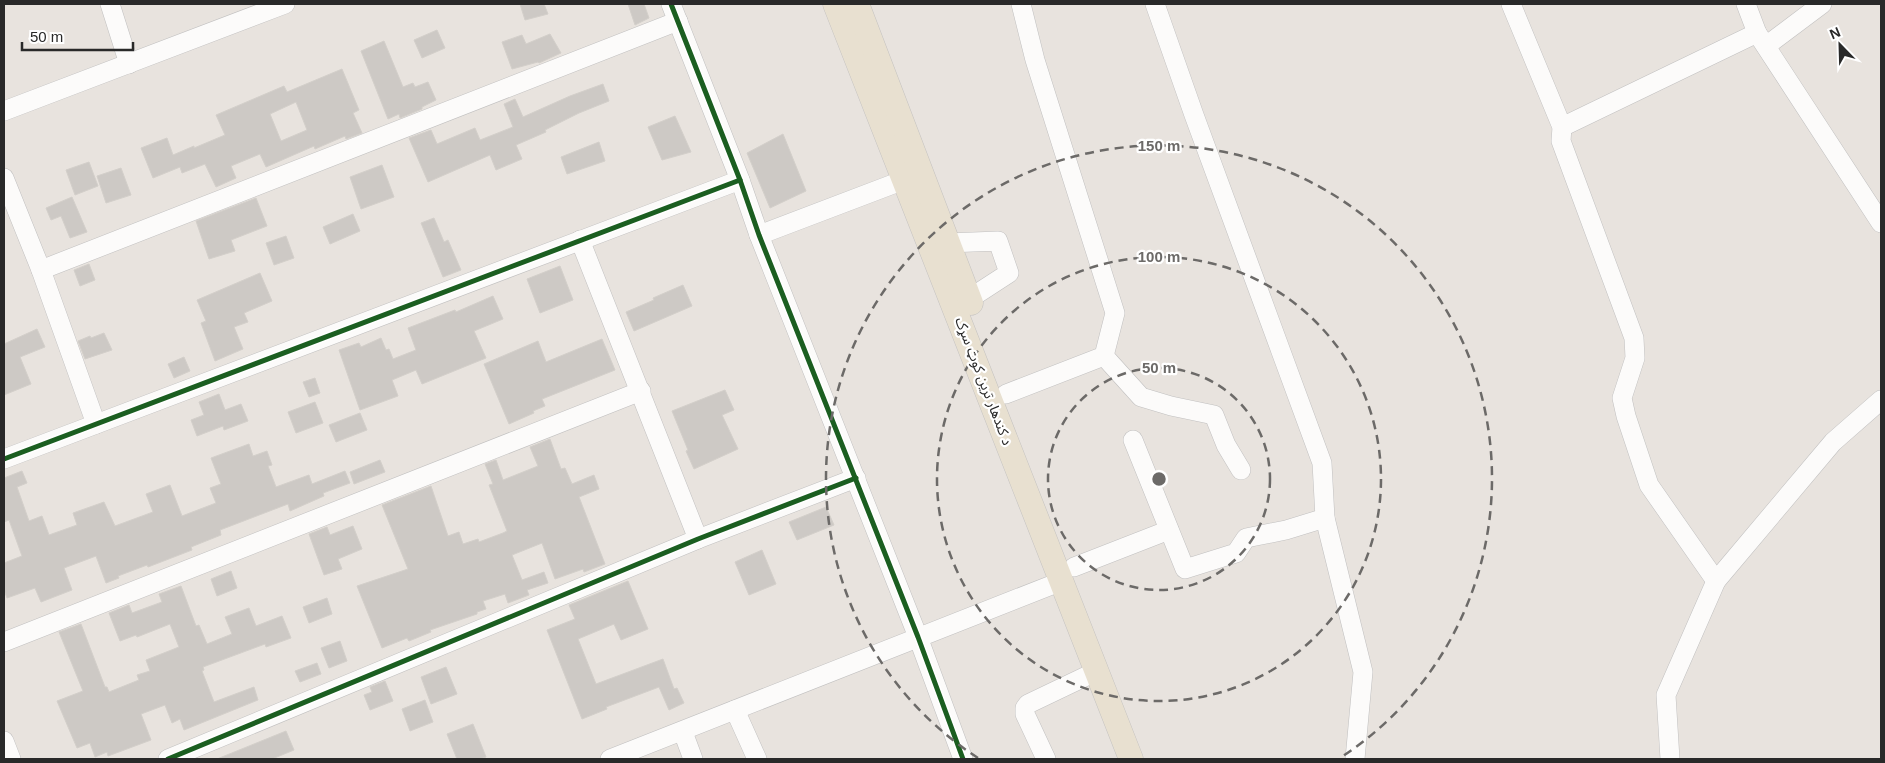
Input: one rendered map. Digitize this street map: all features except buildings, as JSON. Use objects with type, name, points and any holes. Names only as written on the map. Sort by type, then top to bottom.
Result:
[{"type":"main road","name":"د کندهار ترين کوټ سړک","points":[[835,4],[913,177],[1068,574],[1147,759]]},
{"type":"main road","name":"د کندهار ترين کوټ سړک","points":[[857,4],[913,177],[948,243],[1006,394],[1068,574],[1097,672],[1131,759]]},
{"type":"street","points":[[110,4],[129,64]]},
{"type":"street","points":[[1022,4],[1035,60],[1115,313],[1104,356]]},
{"type":"street","points":[[1155,4],[1197,124],[1322,463],[1325,518],[1362,672],[1355,759]]},
{"type":"street","points":[[1512,4],[1562,127],[1561,141],[1634,338],[1635,358],[1622,398],[1626,416],[1649,484],[1716,580]]},
{"type":"street","points":[[1746,4],[1761,39],[1881,223]]},
{"type":"street","points":[[1562,127],[1761,39],[1822,4]]},
{"type":"street","points":[[4,111],[277,5]]},
{"type":"street","points":[[41,270],[675,12],[740,180],[759,235],[918,637],[963,759]]},
{"type":"street","points":[[759,235],[913,177]]},
{"type":"street","points":[[4,178],[41,270],[96,424]]},
{"type":"street","points":[[4,459],[740,180]]},
{"type":"street","points":[[580,240],[698,539]]},
{"type":"street","points":[[948,243],[998,242],[1009,273],[969,299]]},
{"type":"street","points":[[1006,394],[1104,356]]},
{"type":"street","points":[[1104,356],[1141,397],[1214,416],[1226,445],[1241,470]]},
{"type":"street","points":[[4,642],[641,391]]},
{"type":"street","points":[[1670,759],[1666,695],[1716,580],[1833,442],[1881,400]]},
{"type":"street","points":[[1133,440],[1185,569],[1236,554],[1246,538],[1286,530],[1325,518]]},
{"type":"street","points":[[168,759],[698,539],[856,478]]},
{"type":"street","points":[[610,759],[683,732],[918,637],[1169,530]]},
{"type":"street","points":[[1046,759],[1025,714],[1025,708],[1028,704],[1097,672]]},
{"type":"street","points":[[735,710],[757,759]]},
{"type":"street","points":[[683,732],[693,759]]},
{"type":"street","points":[[4,741],[11,759]]},
{"type":"cycle path","points":[[671,4],[740,180],[759,235],[918,637],[963,759]]},
{"type":"cycle path","points":[[4,459],[740,180]]},
{"type":"cycle path","points":[[168,759],[698,539],[856,478]]}]
